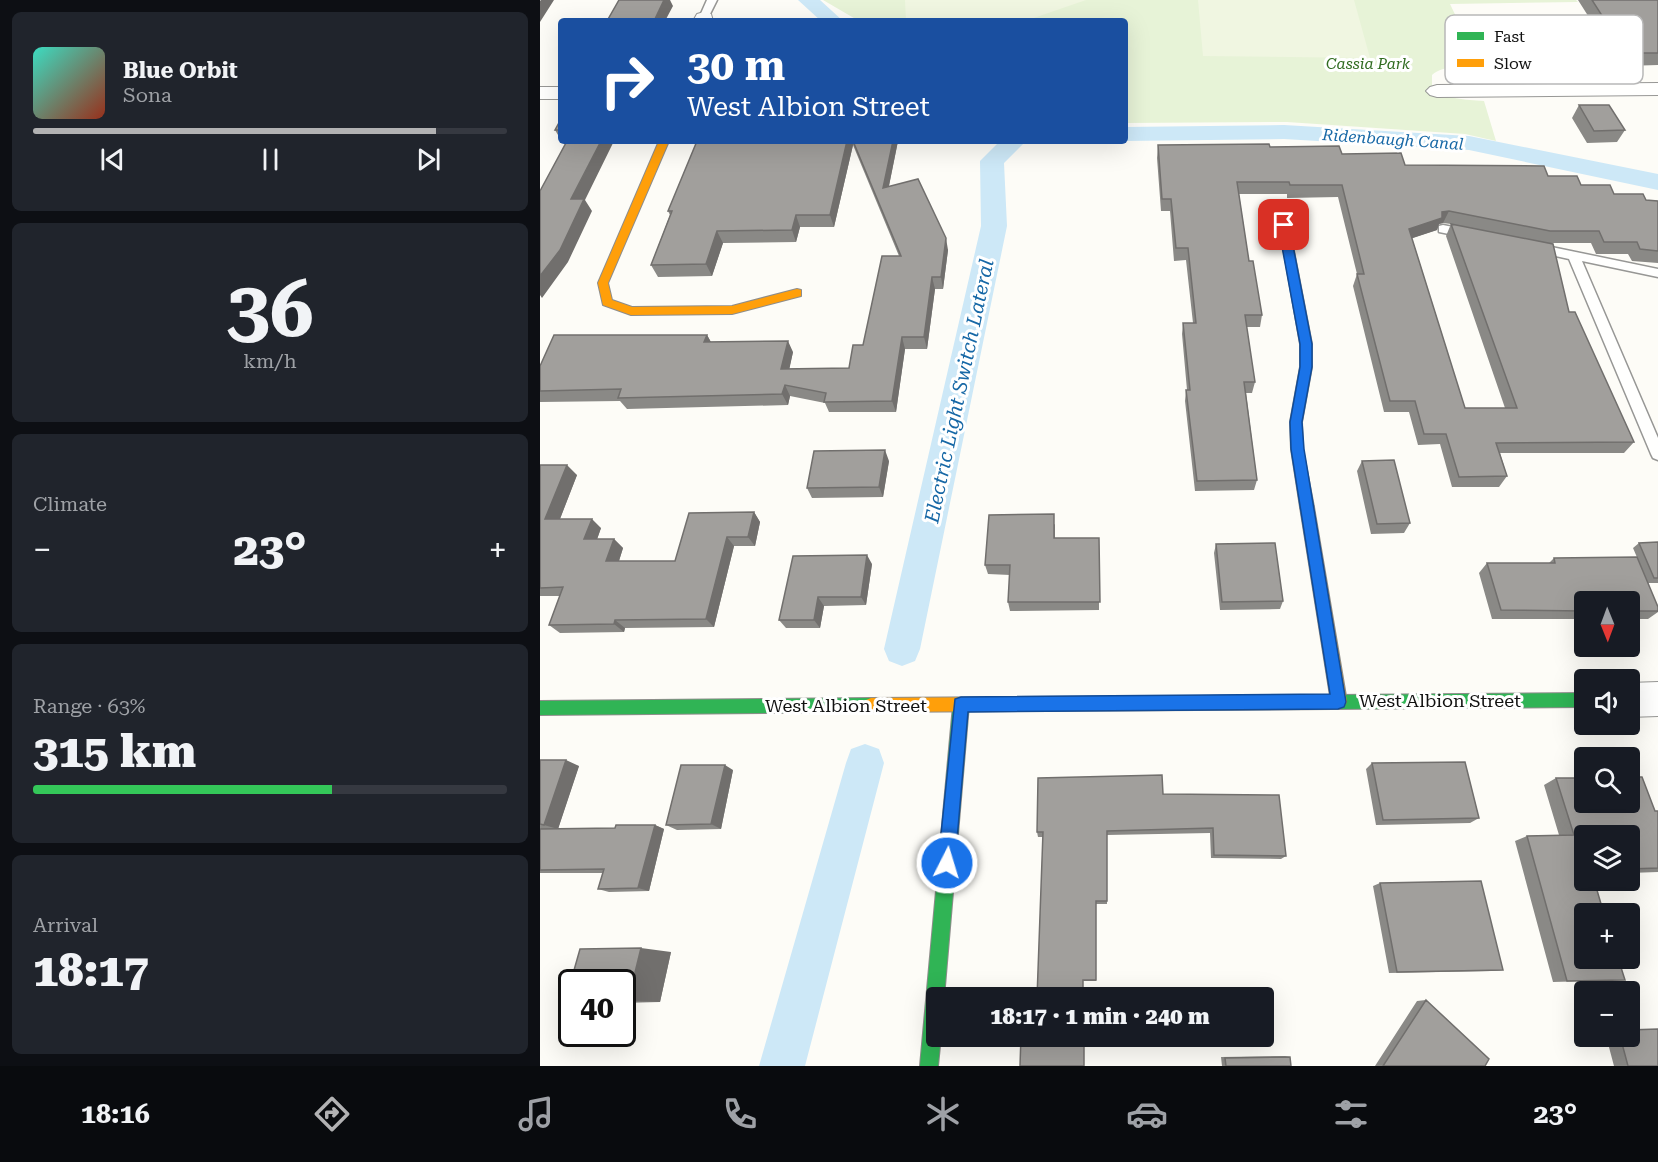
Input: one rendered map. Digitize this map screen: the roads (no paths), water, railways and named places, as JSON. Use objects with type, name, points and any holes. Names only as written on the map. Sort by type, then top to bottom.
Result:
[{"type":"street","points":[[1437,91],[1658,89]]},
{"type":"street","points":[[663,144],[603,283],[607,302],[631,311],[732,310],[797,293]]},
{"type":"street","points":[[1284,225],[1306,344],[1306,367],[1296,422],[1297,449],[1338,702]]},
{"type":"street","points":[[1640,699],[1658,699]]},
{"type":"street","name":"West Albion Street","points":[[540,708],[1574,700]]},
{"type":"street","points":[[929,1066],[961,705]]},
{"type":"lane","points":[[705,18],[712,0]]},
{"type":"lane","points":[[1443,229],[1484,237]]},
{"type":"lane","points":[[1525,246],[1658,273]]},
{"type":"lane","points":[[1574,256],[1658,454]]},
{"type":"waterway","name":"Ridenbaugh Canal","points":[[808,0],[829,18]]},
{"type":"waterway","name":"Ridenbaugh Canal","points":[[1128,134],[1284,132],[1469,143],[1658,182]]},
{"type":"waterway","name":"Electric Light Switch Lateral","points":[[902,649],[994,226],[992,161],[1011,144]]},
{"type":"waterway","name":"Electric Light Switch Lateral","points":[[782,1066],[865,763]]},
{"type":"park label","name":"Cassia Park","points":[[1368,64]]}]
